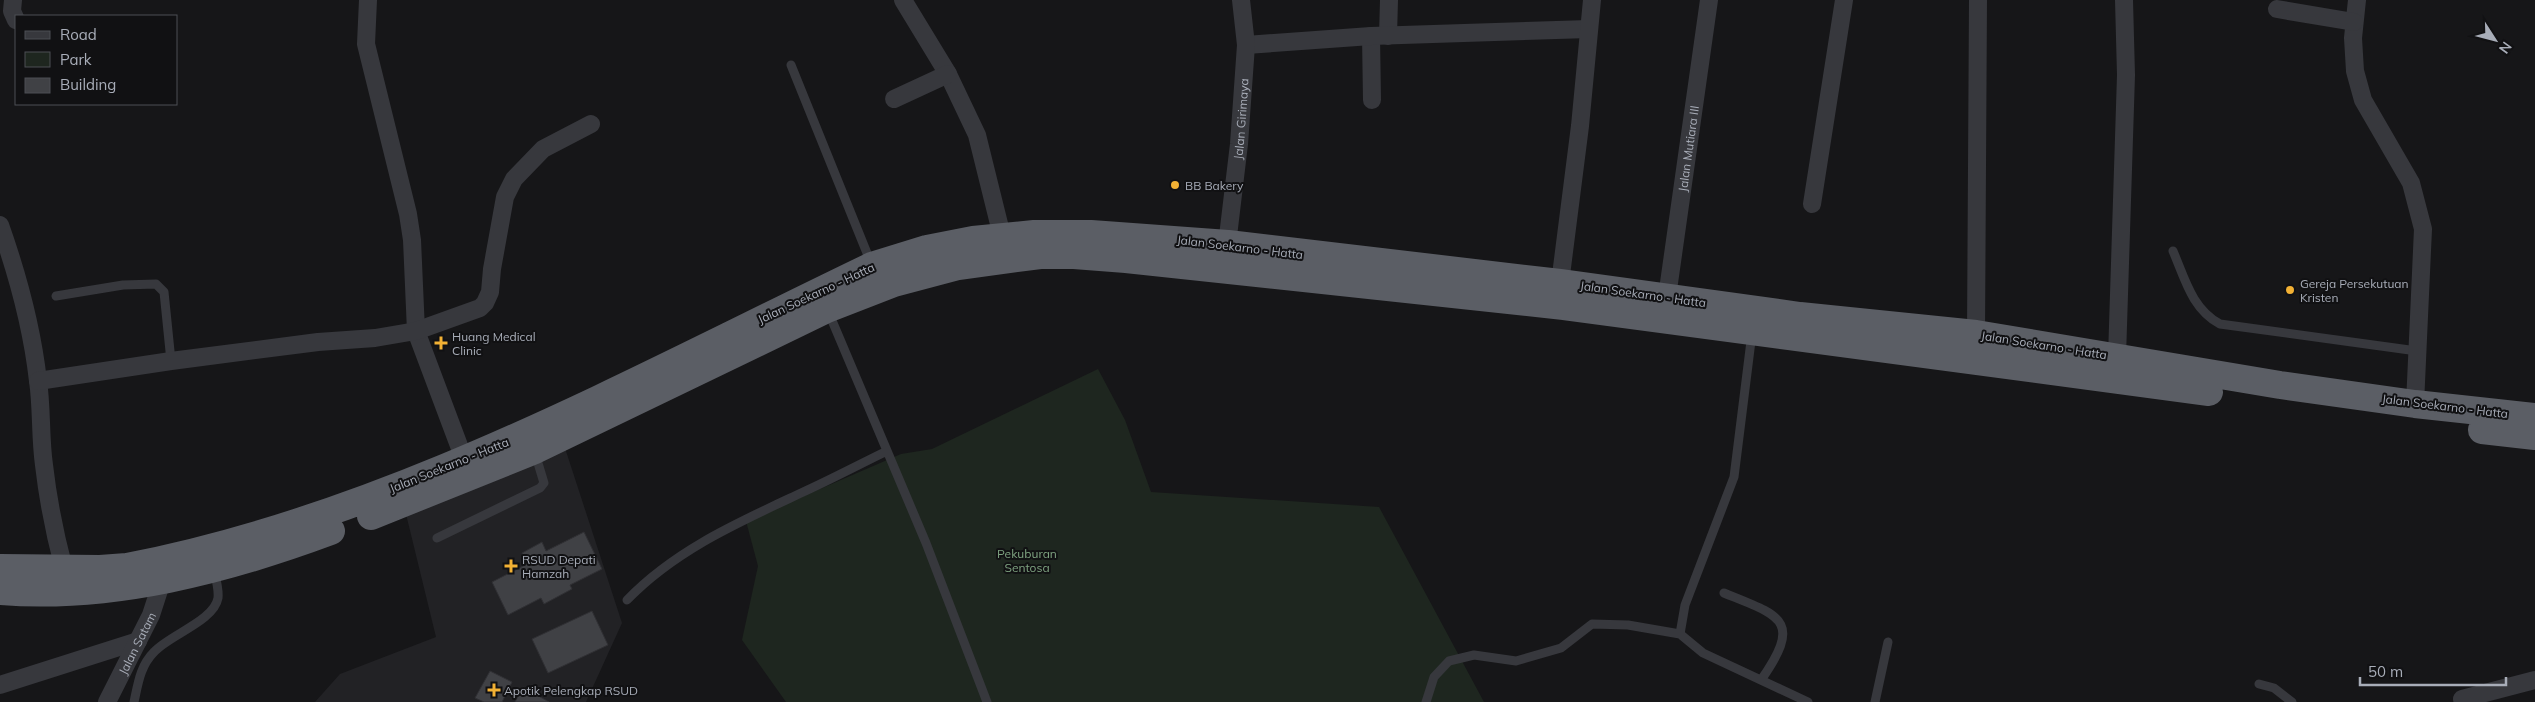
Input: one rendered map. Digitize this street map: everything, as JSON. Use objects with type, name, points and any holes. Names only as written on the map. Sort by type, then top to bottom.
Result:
[{"type":"highway","name":"Jalan Soekarno - Hatta","points":[[530,442],[872,266],[927,249],[1002,236],[1034,234],[1091,234],[1564,306],[1753,330],[2177,377],[2280,385],[2415,404],[2535,417]]},
{"type":"highway","name":"Jalan Soekarno - Hatta","points":[[0,591],[87,591],[162,582],[319,536],[467,468],[530,442],[827,309],[894,283],[958,266],[1040,255],[1226,256],[1560,283],[1800,316],[1976,334],[2117,357],[2177,377],[2535,436]]},
{"type":"highway","name":"Jalan Soekarno - Hatta","points":[[0,568],[64,570],[128,567],[207,548],[318,517],[467,468]]},
{"type":"street","points":[[13,0],[12,11],[15,18]]},
{"type":"street","points":[[368,0],[366,44],[408,214],[412,240],[416,331],[467,468]]},
{"type":"street","points":[[903,0],[948,74],[977,135],[1002,236]]},
{"type":"street","name":"Jalan Girimaya","points":[[1226,256],[1246,45],[1241,0]]},
{"type":"street","points":[[1372,100],[1379,36],[1389,0]]},
{"type":"street","points":[[1560,283],[1580,126],[1592,0]]},
{"type":"street","name":"Jalan Mutiara III","points":[[1667,297],[1709,0]]},
{"type":"street","points":[[1812,204],[1844,0]]},
{"type":"street","points":[[1976,334],[1978,0]]},
{"type":"street","points":[[2117,357],[2126,93],[2124,0]]},
{"type":"street","points":[[2357,0],[2354,22],[2354,71],[2363,100],[2411,183],[2423,229],[2415,404]]},
{"type":"street","points":[[2277,10],[2354,22]]},
{"type":"street","points":[[1246,45],[1379,36],[1589,29]]},
{"type":"street","points":[[894,99],[948,74]]},
{"type":"street","points":[[38,381],[318,342],[375,338],[416,331],[480,308],[485,303],[490,292],[492,269],[509,188],[514,179],[543,149],[591,124]]},
{"type":"street","points":[[0,225],[19,280],[38,381],[44,464],[54,528],[64,570]]},
{"type":"street","name":"Jalan Satam","points":[[107,702],[155,607],[162,582]]},
{"type":"street","points":[[0,685],[138,641]]},
{"type":"street","points":[[2462,699],[2535,680]]},
{"type":"lane","points":[[791,66],[872,266]]},
{"type":"lane","points":[[2173,251],[2194,301],[2208,318],[2220,324],[2417,351]]},
{"type":"lane","points":[[56,296],[123,285],[156,284],[164,292],[171,361]]},
{"type":"lane","points":[[827,309],[926,543],[987,702]]},
{"type":"lane","points":[[1680,634],[1685,606],[1734,477],[1753,330]]},
{"type":"lane","points":[[437,538],[540,488],[544,483],[530,442]]},
{"type":"lane","points":[[626,600],[639,587],[676,559],[724,529],[886,452]]},
{"type":"lane","points":[[134,702],[142,668],[153,653],[168,640],[210,613],[216,604],[218,592],[214,568]]},
{"type":"lane","points":[[1724,593],[1766,610],[1778,620],[1782,628],[1782,646],[1760,680]]},
{"type":"lane","points":[[1426,702],[1434,677],[1449,661],[1474,655],[1516,661],[1562,648],[1592,624],[1628,625],[1680,634],[1703,653],[1808,702]]},
{"type":"lane","points":[[1875,702],[1888,642]]},
{"type":"lane","points":[[2259,684],[2274,688],[2292,702]]},
{"type":"shaded area","name":"RSUD Depati Hamzah","points":[[565,448],[622,623],[586,702],[315,702],[340,674],[436,637],[405,510]]},
{"type":"green space","name":"Pekuburan Sentosa","points":[[1098,369],[1125,420],[1151,492],[1379,507],[1484,702],[786,702],[742,640],[758,566],[746,521],[901,454],[932,449]]},
{"type":"building","points":[[584,532],[602,569],[570,585],[572,589],[544,604],[541,598],[508,615],[492,582],[527,564],[522,553],[542,542],[546,551]]},
{"type":"building","points":[[592,611],[608,645],[548,673],[532,639]]},
{"type":"building","name":"Apotik Pelengkap RSUD","points":[[490,671],[512,682],[502,702],[484,702],[475,698]]},
{"type":"building","points":[[523,687],[549,702],[515,702]]},
{"type":"place","name":"BB Bakery","points":[[1175,185]]},
{"type":"place","name":"Gereja Persekutuan Kristen","points":[[2290,290]]},
{"type":"place","name":"Huang Medical Clinic","points":[[441,343]]},
{"type":"place","name":"RSUD Depati Hamzah","points":[[511,566]]},
{"type":"place","name":"Apotik Pelengkap RSUD","points":[[494,690]]}]
